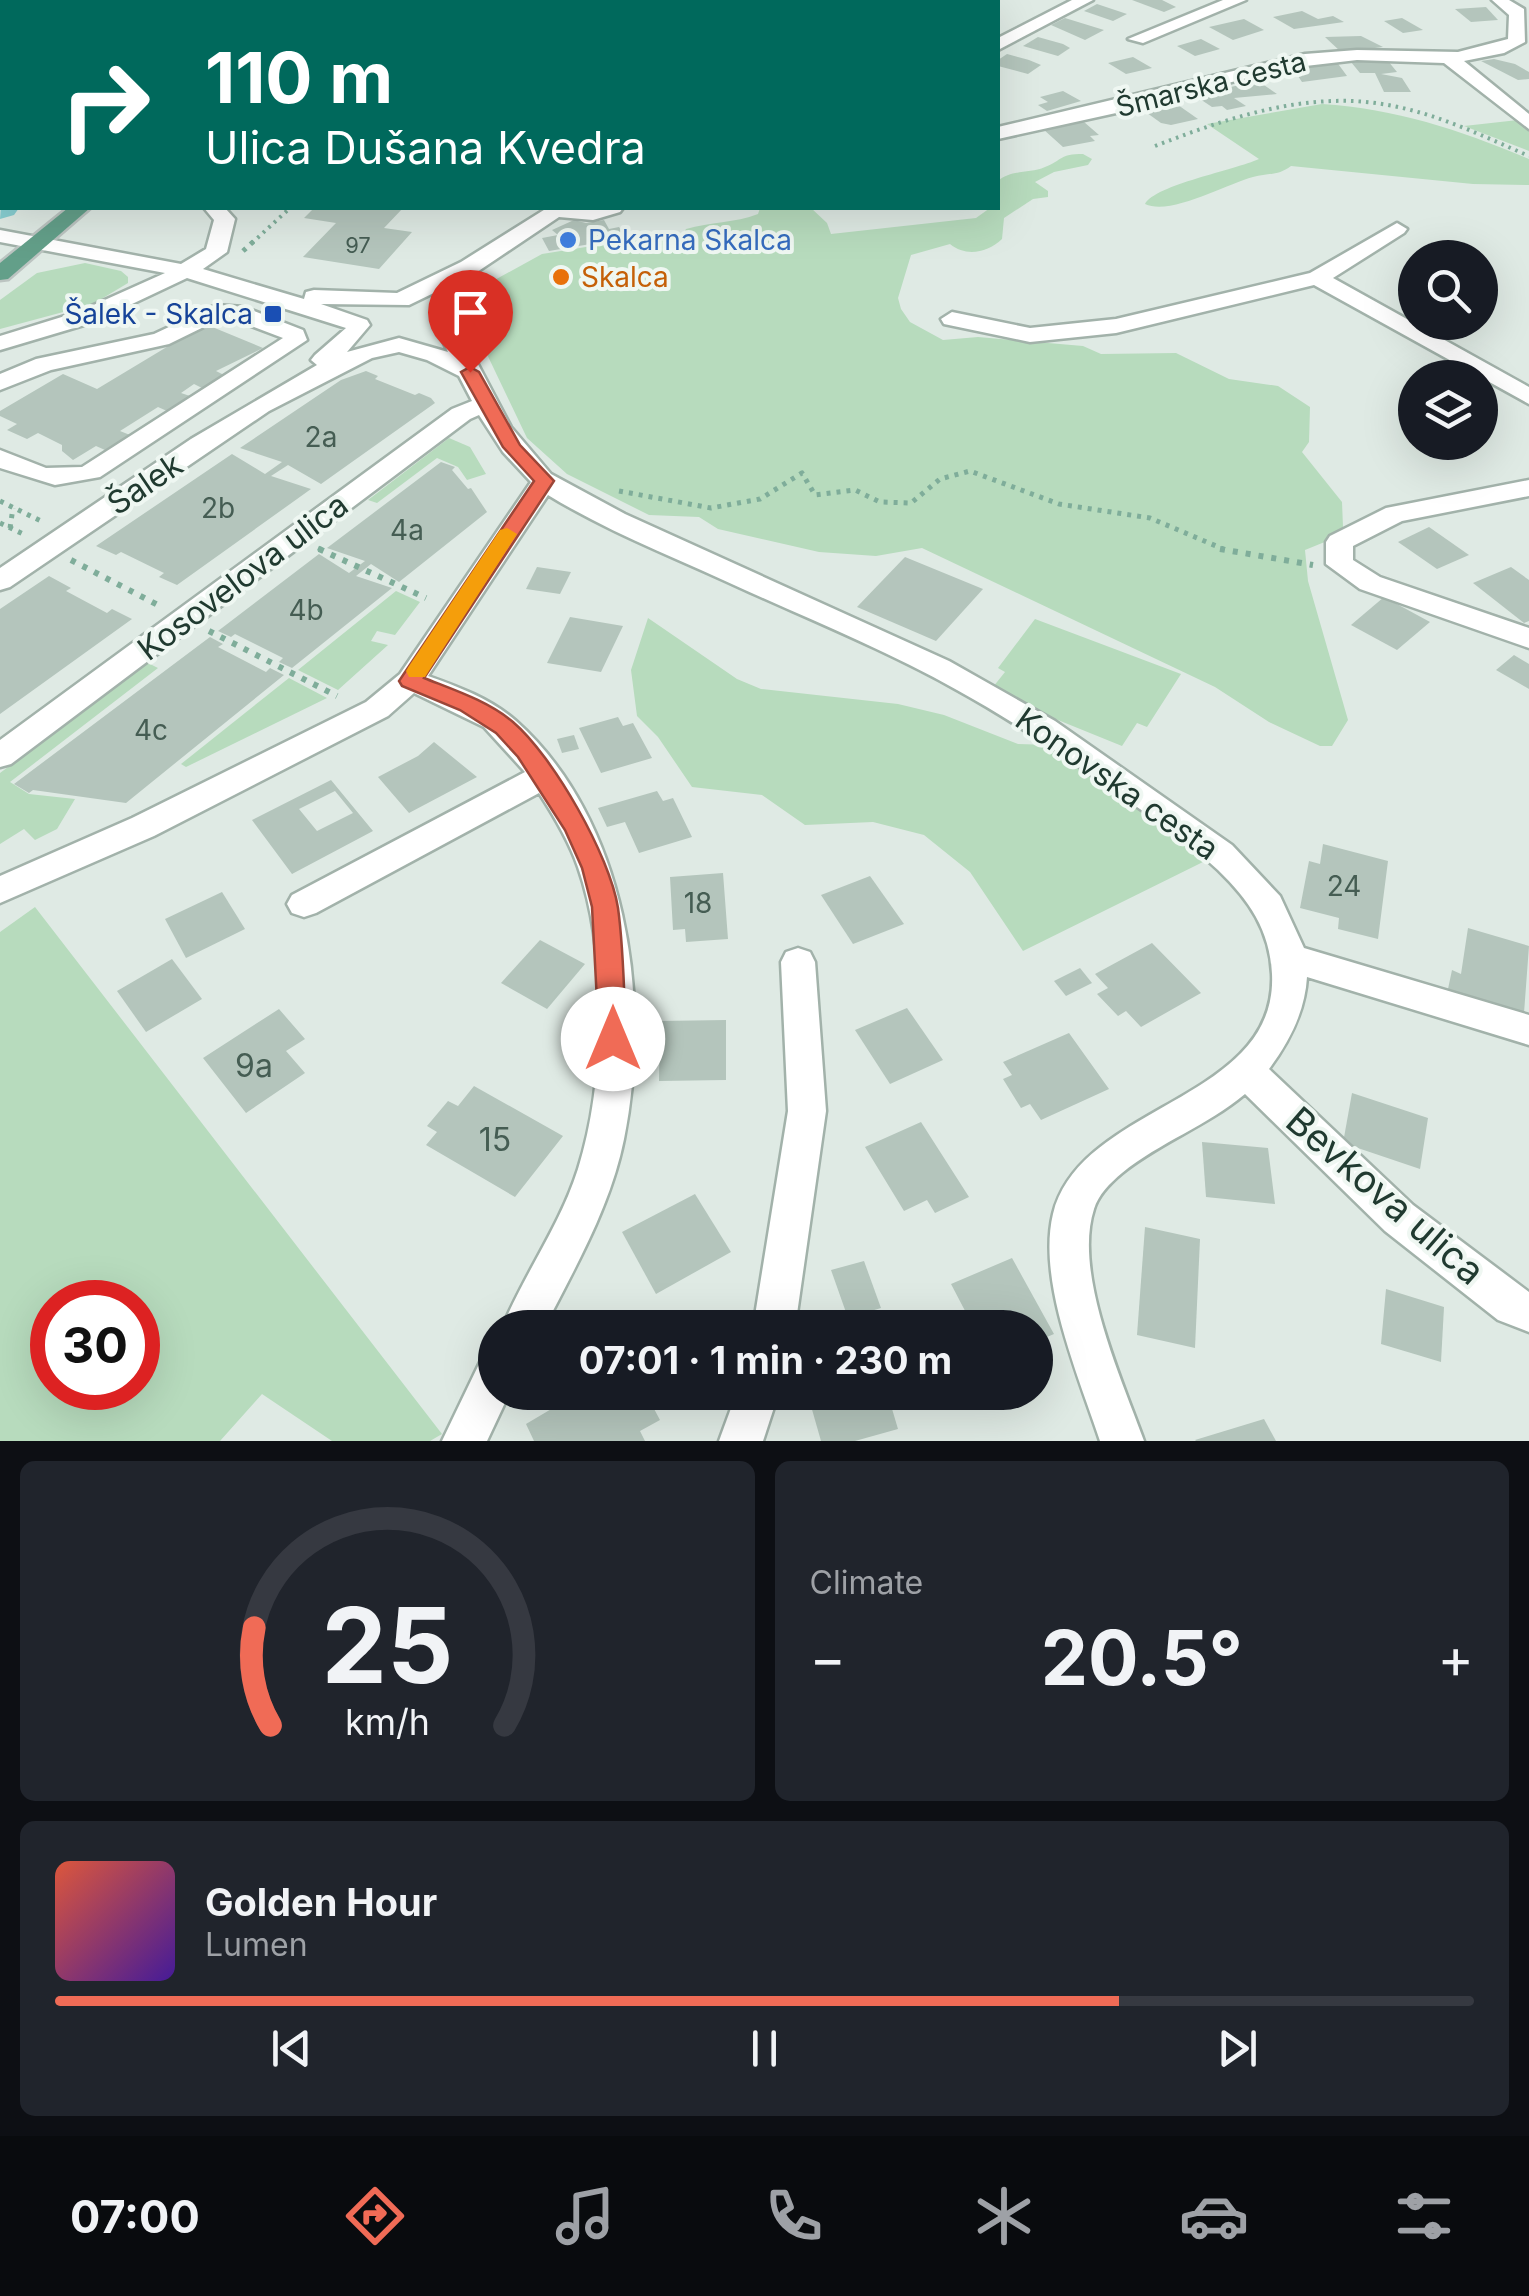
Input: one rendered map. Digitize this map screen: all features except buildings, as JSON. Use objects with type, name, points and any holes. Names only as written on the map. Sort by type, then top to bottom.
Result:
[{"type":"main road","points":[[0,274],[44,242],[78,210]]},
{"type":"street","points":[[1000,44],[1085,0]]},
{"type":"street","points":[[1138,39],[1238,0]]},
{"type":"street","name":"Šmarska cesta","points":[[1000,134],[1082,116],[1279,62],[1357,55],[1448,57],[1503,49],[1516,42],[1524,7],[1508,10],[1500,0]]},
{"type":"street","points":[[1448,57],[1529,123]]},
{"type":"street","points":[[0,343],[103,314],[182,273],[216,252],[225,219],[216,210]]},
{"type":"street","points":[[291,388],[300,376],[342,346],[368,312],[469,267],[556,210]]},
{"type":"street","points":[[565,210],[593,214],[606,210]]},
{"type":"street","points":[[952,319],[1030,334],[1116,326],[1317,278],[1397,229]]},
{"type":"street","points":[[0,236],[44,242],[274,297],[359,325],[374,342],[420,350],[470,372]]},
{"type":"street","points":[[291,388],[365,352],[434,336],[469,267]]},
{"type":"street","points":[[1317,278],[1529,398]]},
{"type":"street","points":[[274,297],[425,302],[445,319]]},
{"type":"street","points":[[0,384],[44,364],[160,338],[216,312],[236,312],[295,335],[296,340],[91,472],[73,478],[42,479],[0,458]]},
{"type":"street","name":"Konovska cesta","points":[[445,319],[512,447],[544,481],[632,527],[942,669],[1056,735],[1162,808],[1221,856],[1255,891],[1278,924],[1290,958],[1289,992],[1272,1042],[1246,1071],[1196,1110],[1116,1154],[1088,1179],[1073,1213],[1070,1252],[1082,1312],[1122,1441]]},
{"type":"street","name":"Šalek","points":[[0,580],[291,388]]},
{"type":"street","name":"Kosovelova ulica","points":[[0,756],[461,414],[488,403]]},
{"type":"street","points":[[0,890],[143,828],[377,709],[410,681],[544,481]]},
{"type":"street","points":[[1529,488],[1396,514],[1339,542],[1340,564],[1370,583],[1529,638]]},
{"type":"street","points":[[410,681],[468,704],[504,727],[576,827],[595,868],[605,907],[612,980],[610,1119],[597,1169],[562,1252],[531,1310]]},
{"type":"street","points":[[304,904],[542,777]]},
{"type":"street","points":[[1290,958],[1529,1030]]},
{"type":"street","points":[[777,1310],[807,1112],[798,962]]},
{"type":"street","name":"Bevkova ulica","points":[[1246,1071],[1398,1218],[1512,1306],[1529,1312]]},
{"type":"street","points":[[464,1441],[479,1410]]},
{"type":"street","points":[[741,1441],[752,1410]]},
{"type":"path","points":[[1155,146],[1287,105],[1338,99],[1408,110],[1529,156]]},
{"type":"path","points":[[238,254],[288,210]]},
{"type":"path","points":[[614,490],[711,508],[760,499],[802,473],[814,495],[854,490],[880,502],[911,504],[932,483],[962,471],[986,474],[1006,487],[1077,510],[1144,517],[1218,548],[1289,565],[1340,564]]},
{"type":"path","points":[[2,503],[49,524]]},
{"type":"path","points":[[10,528],[13,508]]},
{"type":"path","points":[[0,523],[24,534]]},
{"type":"path","points":[[296,538],[426,598]]},
{"type":"green space","points":[[1322,104],[1402,116],[1453,130],[1529,159],[1529,185],[1473,184],[1291,166],[1183,203],[1156,207],[1145,204],[1179,184],[1259,159],[1207,124]]},
{"type":"green space","points":[[1518,120],[1529,130],[1529,151],[1464,126]]},
{"type":"green space","points":[[1083,154],[1092,159],[1088,165],[1054,172],[1035,182],[1048,191],[1048,197],[1033,199],[1004,218],[1002,239],[990,248],[970,252],[950,244],[911,255],[898,298],[901,309],[910,322],[943,340],[978,337],[1083,346],[1101,354],[1176,353],[1229,379],[1278,386],[1310,407],[1309,442],[1302,452],[1342,502],[1343,527],[1332,539],[1305,550],[1308,581],[1348,720],[1332,746],[1320,746],[1269,722],[1215,687],[922,548],[876,556],[819,552],[718,529],[699,517],[649,515],[567,474],[527,438],[484,348],[476,310],[482,287],[542,254],[682,236],[686,229],[749,217],[759,210],[813,210],[827,223],[831,234],[976,218],[987,210],[1000,210],[1003,177],[1039,169],[1065,156]]},
{"type":"green space","points":[[85,263],[121,271],[128,277],[128,283],[93,304],[0,329],[0,300],[37,273]]},
{"type":"green space","points":[[449,438],[470,447],[486,474],[467,480],[458,467],[437,458],[377,503],[368,500]]},
{"type":"green space","points":[[396,591],[420,602],[395,635],[377,631],[371,641],[388,645],[338,690],[298,670]]},
{"type":"green space","points":[[648,618],[737,679],[761,689],[898,704],[944,715],[1018,744],[1051,745],[1164,826],[1205,861],[1023,951],[970,872],[924,835],[873,822],[805,825],[762,795],[692,787],[658,737],[637,716],[631,670]]},
{"type":"green space","points":[[1035,619],[1181,674],[1147,727],[1137,723],[1122,746],[989,692],[1005,672],[998,668]]},
{"type":"green space","points":[[148,663],[158,668],[10,782],[29,794],[75,799],[57,829],[35,840],[24,829],[0,844],[0,773]]},
{"type":"green space","points":[[289,678],[327,698],[186,767],[181,764]]},
{"type":"green space","points":[[35,907],[442,1434],[430,1441],[332,1441],[262,1394],[220,1441],[0,1441],[0,932]]},
{"type":"slow traffic","points":[[417,671],[507,534]]},
{"type":"place","name":"Pekarna Skalca","points":[[568,240]]},
{"type":"place","name":"Skalca","points":[[561,277]]},
{"type":"place","name":"Šalek - Skalca","points":[[273,314]]},
{"type":"route","points":[[470,372],[512,447],[544,481],[410,681],[468,704],[504,727],[526,751],[576,827],[595,868],[605,907],[613,1039]]}]
